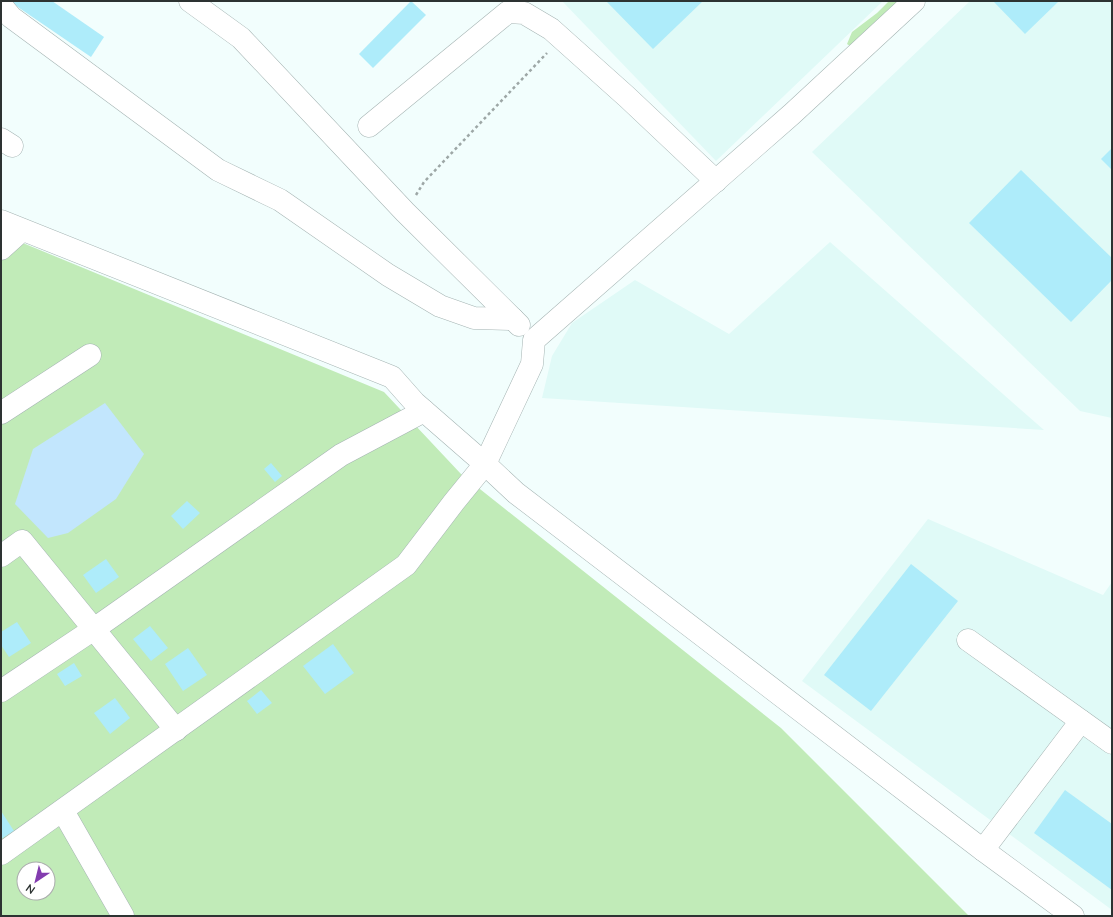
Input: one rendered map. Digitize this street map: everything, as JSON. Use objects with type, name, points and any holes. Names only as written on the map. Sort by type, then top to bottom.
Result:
[{"type":"street","points":[[190,1],[241,38],[405,212],[534,340]]},
{"type":"street","points":[[1,854],[406,565],[485,464],[532,364],[534,340],[792,114],[914,1]]},
{"type":"street","points":[[369,126],[508,12],[524,13],[551,29],[716,181]]},
{"type":"street","points":[[4,15],[218,170],[280,200],[388,275],[433,302],[474,318],[513,320]]},
{"type":"street","points":[[1,221],[392,377],[415,403],[516,493],[983,850],[1073,916]]},
{"type":"street","points":[[1,249],[22,230]]},
{"type":"street","points":[[1,413],[90,355]]},
{"type":"street","points":[[1,691],[94,629],[341,455],[424,411]]},
{"type":"street","points":[[1,556],[22,541],[176,730]]},
{"type":"street","points":[[968,640],[1112,743]]},
{"type":"street","points":[[983,850],[1081,721]]},
{"type":"street","points":[[63,811],[123,916]]},
{"type":"path","points":[[405,212],[424,182],[561,38]]},
{"type":"shaded area","points":[[562,1],[883,1],[716,161]]},
{"type":"shaded area","points":[[970,1],[1112,1],[1112,418],[1080,411],[812,152]]},
{"type":"shaded area","points":[[830,242],[1044,430],[542,398],[552,356],[572,323],[635,280],[729,334]]},
{"type":"shaded area","points":[[928,519],[1103,595],[1112,582],[1112,910],[802,681]]},
{"type":"green space","points":[[889,1],[908,1],[856,50],[847,44],[852,32],[877,13]]},
{"type":"green space","points":[[1,234],[384,392],[461,474],[781,728],[969,916],[1,916]]},
{"type":"water","points":[[105,403],[144,454],[116,499],[68,533],[48,538],[15,504],[33,449]]},
{"type":"building","points":[[9,1],[52,1],[104,37],[91,57]]},
{"type":"building","points":[[411,1],[426,15],[373,68],[359,54]]},
{"type":"building","points":[[606,1],[703,1],[653,49]]},
{"type":"building","points":[[993,1],[1059,1],[1025,34]]},
{"type":"building","points":[[1112,148],[1112,170],[1101,159]]},
{"type":"building","points":[[1021,170],[1112,258],[1112,280],[1071,322],[969,223]]},
{"type":"building","points":[[271,463],[282,476],[275,482],[264,469]]},
{"type":"building","points":[[187,501],[200,513],[183,529],[171,516]]},
{"type":"building","points":[[106,559],[119,577],[96,593],[83,575]]},
{"type":"building","points":[[911,564],[958,601],[871,711],[824,675]]},
{"type":"building","points":[[17,622],[31,643],[9,657],[1,645],[1,632]]},
{"type":"building","points":[[150,626],[168,648],[151,661],[133,639]]},
{"type":"building","points":[[333,644],[354,673],[325,694],[303,666]]},
{"type":"building","points":[[188,648],[207,675],[183,691],[165,664]]},
{"type":"building","points":[[74,663],[82,676],[65,686],[57,674]]},
{"type":"building","points":[[261,690],[272,703],[257,714],[247,701]]},
{"type":"building","points":[[115,698],[130,718],[110,734],[94,713]]},
{"type":"building","points":[[1065,790],[1112,824],[1112,890],[1034,833]]},
{"type":"building","points":[[1,811],[14,831],[1,839]]}]
